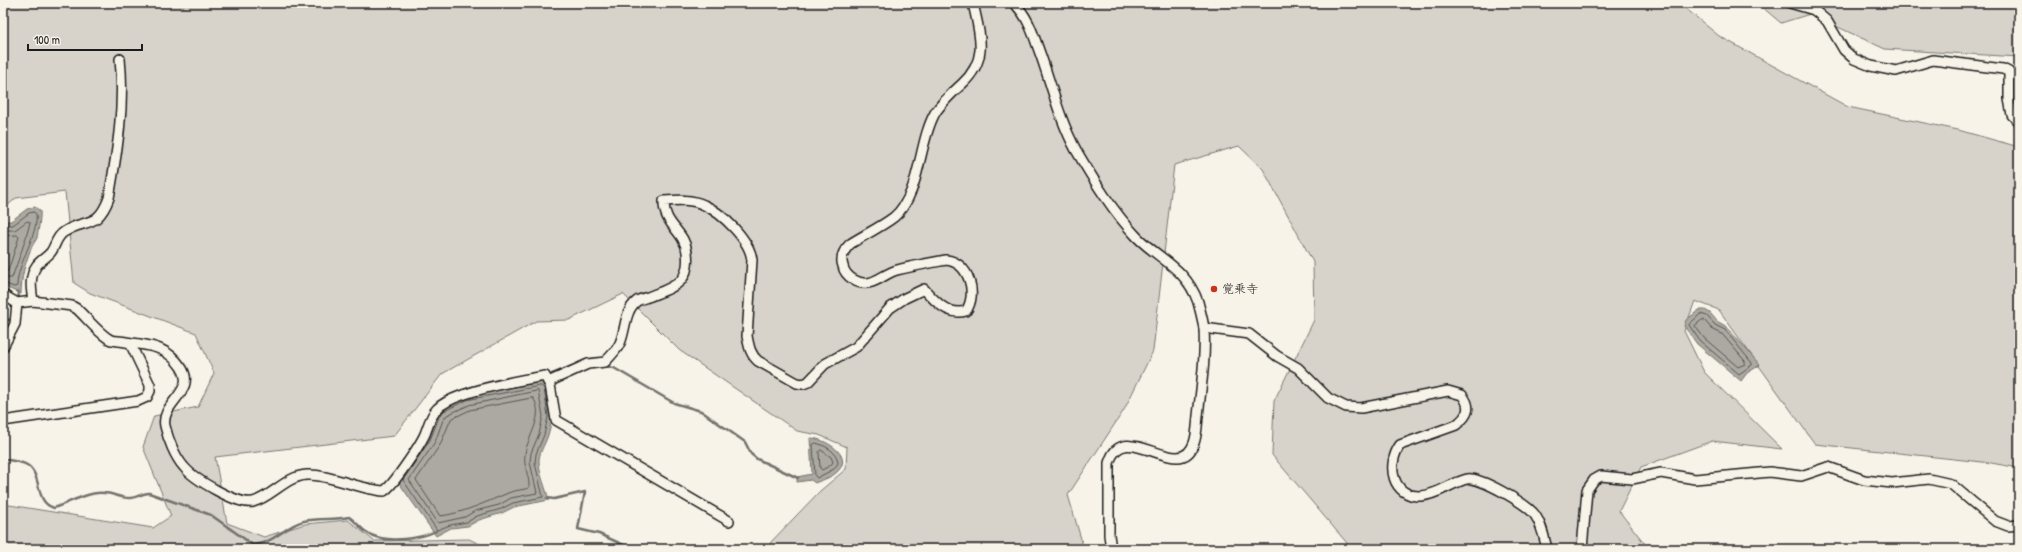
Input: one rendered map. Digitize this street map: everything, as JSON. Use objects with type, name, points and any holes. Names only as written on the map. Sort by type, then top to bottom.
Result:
[{"type":"street","points":[[548,382],[588,364],[605,362],[620,343],[630,310],[637,301],[678,285],[683,278],[687,266],[685,241],[671,225],[666,216],[664,201],[690,201],[704,204],[726,219],[747,245],[751,253],[752,260],[747,336],[748,345],[752,356],[758,361],[797,384],[808,382],[825,364],[856,347],[890,308],[905,298],[924,289],[949,312],[958,314],[966,311],[971,304],[972,296],[968,279],[960,264],[953,260],[946,260],[896,270],[872,283],[864,284],[851,278],[846,273],[841,260],[845,250],[850,244],[894,216],[904,202],[912,188],[934,114],[942,103],[969,77],[977,67],[980,53],[973,3]]},
{"type":"street","points":[[1014,3],[1028,22],[1062,118],[1076,149],[1124,221],[1138,238],[1180,271],[1192,289],[1198,302],[1204,328],[1200,402],[1196,437],[1190,451],[1178,458],[1171,458],[1142,447],[1125,446],[1117,449],[1110,458],[1108,535],[1111,549]]},
{"type":"street","points":[[1790,3],[1814,10],[1827,20],[1844,50],[1854,59],[1871,66],[1896,70],[1933,60],[2003,69],[2009,72],[2009,99],[2012,115],[2019,121]]},
{"type":"street","points":[[33,301],[31,280],[37,265],[51,253],[58,236],[65,231],[96,219],[106,207],[120,138],[120,59]]},
{"type":"street","points":[[3,295],[17,303],[33,301],[72,306],[111,340],[150,345],[164,350],[176,360],[187,379],[186,386],[165,416],[165,426],[176,456],[183,466],[208,486],[246,502],[258,500],[287,482],[306,475],[318,476],[350,485],[384,491],[391,485],[413,453],[424,435],[433,414],[441,405],[449,400],[463,395],[545,376],[548,382],[556,420],[729,521]]},
{"type":"street","points":[[3,347],[15,319],[17,303]]},
{"type":"street","points":[[1204,328],[1244,332],[1249,334],[1277,356],[1298,368],[1328,398],[1346,407],[1361,408],[1448,391],[1462,395],[1468,406],[1468,412],[1464,419],[1456,425],[1400,445],[1396,451],[1392,465],[1392,475],[1396,483],[1411,494],[1420,496],[1430,494],[1466,479],[1476,479],[1526,505],[1540,523],[1547,549]]},
{"type":"street","points":[[3,421],[118,405],[138,401],[147,397],[150,391],[150,385],[130,343]]},
{"type":"street","points":[[1582,549],[1587,490],[1594,480],[1601,476],[1632,479],[1661,473],[1695,479],[1770,472],[1801,476],[1828,468],[1864,480],[1892,483],[1929,479],[1950,484],[1995,521],[2008,526],[2019,525]]},
{"type":"shaded area","points":[[3,3],[1679,3],[1719,36],[1848,107],[1958,130],[2019,147],[2019,468],[1991,463],[1815,444],[1719,310],[1695,301],[1684,331],[1704,372],[1782,449],[1712,441],[1641,467],[1619,511],[1649,549],[1352,549],[1272,455],[1274,401],[1314,320],[1313,262],[1263,169],[1239,146],[1174,165],[1153,351],[1124,410],[1068,495],[1084,549],[768,549],[771,542],[820,491],[846,469],[847,447],[819,435],[797,431],[679,350],[623,294],[569,320],[536,321],[442,374],[394,436],[215,457],[227,523],[264,537],[305,524],[348,520],[374,541],[469,539],[490,549],[3,549],[3,504],[153,528],[171,516],[143,447],[154,416],[198,407],[214,373],[196,333],[90,293],[74,283],[65,192],[16,198],[3,210]]},
{"type":"shaded area","points":[[1761,3],[2019,3],[2019,57],[1885,49],[1810,14],[1781,23],[1762,7]]},
{"type":"water","points":[[35,207],[40,211],[39,228],[37,238],[31,248],[25,265],[21,294],[3,286],[3,224],[5,221],[11,221],[27,209]]},
{"type":"water","points":[[1699,310],[1705,310],[1710,313],[1717,321],[1727,327],[1760,365],[1747,373],[1741,381],[1697,344],[1684,326],[1686,320]]},
{"type":"water","points":[[544,381],[550,394],[552,417],[549,432],[539,458],[539,466],[549,500],[514,507],[502,513],[479,520],[468,526],[451,528],[436,536],[397,480],[441,408],[466,396]]},
{"type":"water","points":[[810,438],[823,441],[835,448],[840,454],[842,465],[833,475],[815,483],[811,480],[797,482],[797,477],[812,474]]},
{"type":"waterway","points":[[18,291],[19,298]]},
{"type":"waterway","points":[[3,321],[13,319]]},
{"type":"waterway","points":[[552,374],[585,361]]},
{"type":"waterway","points":[[601,366],[614,368],[674,403],[701,411],[745,442],[751,454],[757,459],[798,478]]},
{"type":"waterway","points":[[3,459],[27,465],[35,475],[44,501],[54,508],[79,498],[99,493],[132,498],[149,493],[211,515],[253,545],[267,541],[297,523],[349,517],[371,535],[386,539],[413,538],[436,531]]},
{"type":"waterway","points":[[547,498],[554,499],[585,492],[578,529],[599,534],[633,549]]},
{"type":"place","name":"覚乗寺","points":[[1214,289]]}]
